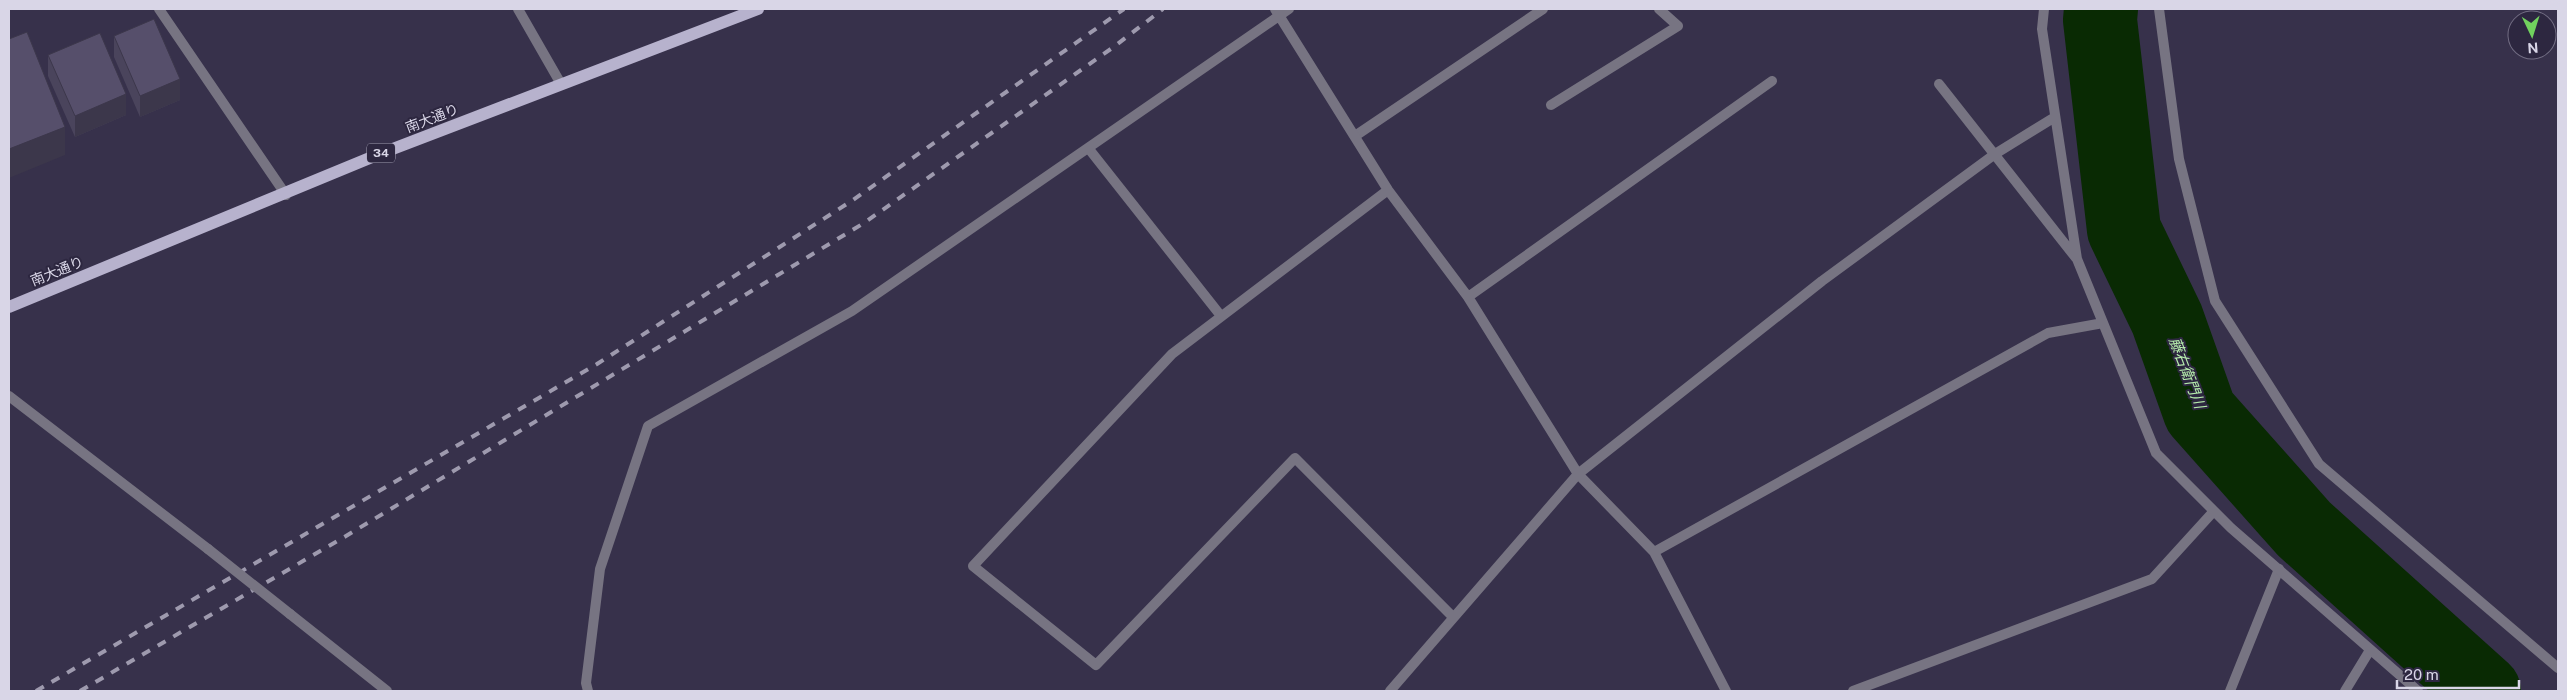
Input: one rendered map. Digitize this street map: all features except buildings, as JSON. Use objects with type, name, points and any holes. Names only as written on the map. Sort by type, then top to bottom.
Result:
[{"type":"main road","name":"南大通り","points":[[9,307],[286,195],[378,155],[758,9]]},
{"type":"street","points":[[159,9],[286,195]]},
{"type":"street","points":[[518,9],[561,84]]},
{"type":"street","points":[[588,691],[586,683],[600,569],[648,426],[852,311],[1089,149],[1278,13],[1289,9]]},
{"type":"street","points":[[1355,136],[1543,9]]},
{"type":"street","points":[[1551,105],[1678,26],[1659,9]]},
{"type":"street","points":[[2044,9],[2042,29],[2077,259],[2156,453],[2214,511],[2278,570],[2418,691]]},
{"type":"street","points":[[2159,9],[2179,159],[2215,301],[2319,464],[2558,668]]},
{"type":"street","points":[[1278,13],[1388,190],[1468,296],[1578,474],[1654,552],[1726,691]]},
{"type":"street","points":[[1468,296],[1772,81]]},
{"type":"street","points":[[1939,84],[2077,259]]},
{"type":"street","points":[[1396,688],[1453,617],[1578,474],[1822,281],[1996,154],[2055,117]]},
{"type":"street","points":[[1089,149],[1222,316]]},
{"type":"street","points":[[1388,190],[1172,354],[973,566],[1096,665],[1295,458],[1453,617]]},
{"type":"street","points":[[1654,552],[2048,333],[2103,323]]},
{"type":"street","points":[[9,396],[208,549],[387,691]]},
{"type":"street","points":[[1853,691],[2152,579],[2214,511]]},
{"type":"street","points":[[2230,691],[2278,570]]},
{"type":"street","points":[[2344,691],[2370,650]]},
{"type":"waterway","name":"藤右衛門川","points":[[2101,9],[2100,20],[2124,230],[2167,319],[2200,412],[2304,529],[2484,691]]},
{"type":"railway","points":[[36,691],[597,364],[853,200],[1124,9]]},
{"type":"railway","points":[[80,691],[346,536],[864,223],[1115,46],[1163,9]]}]
